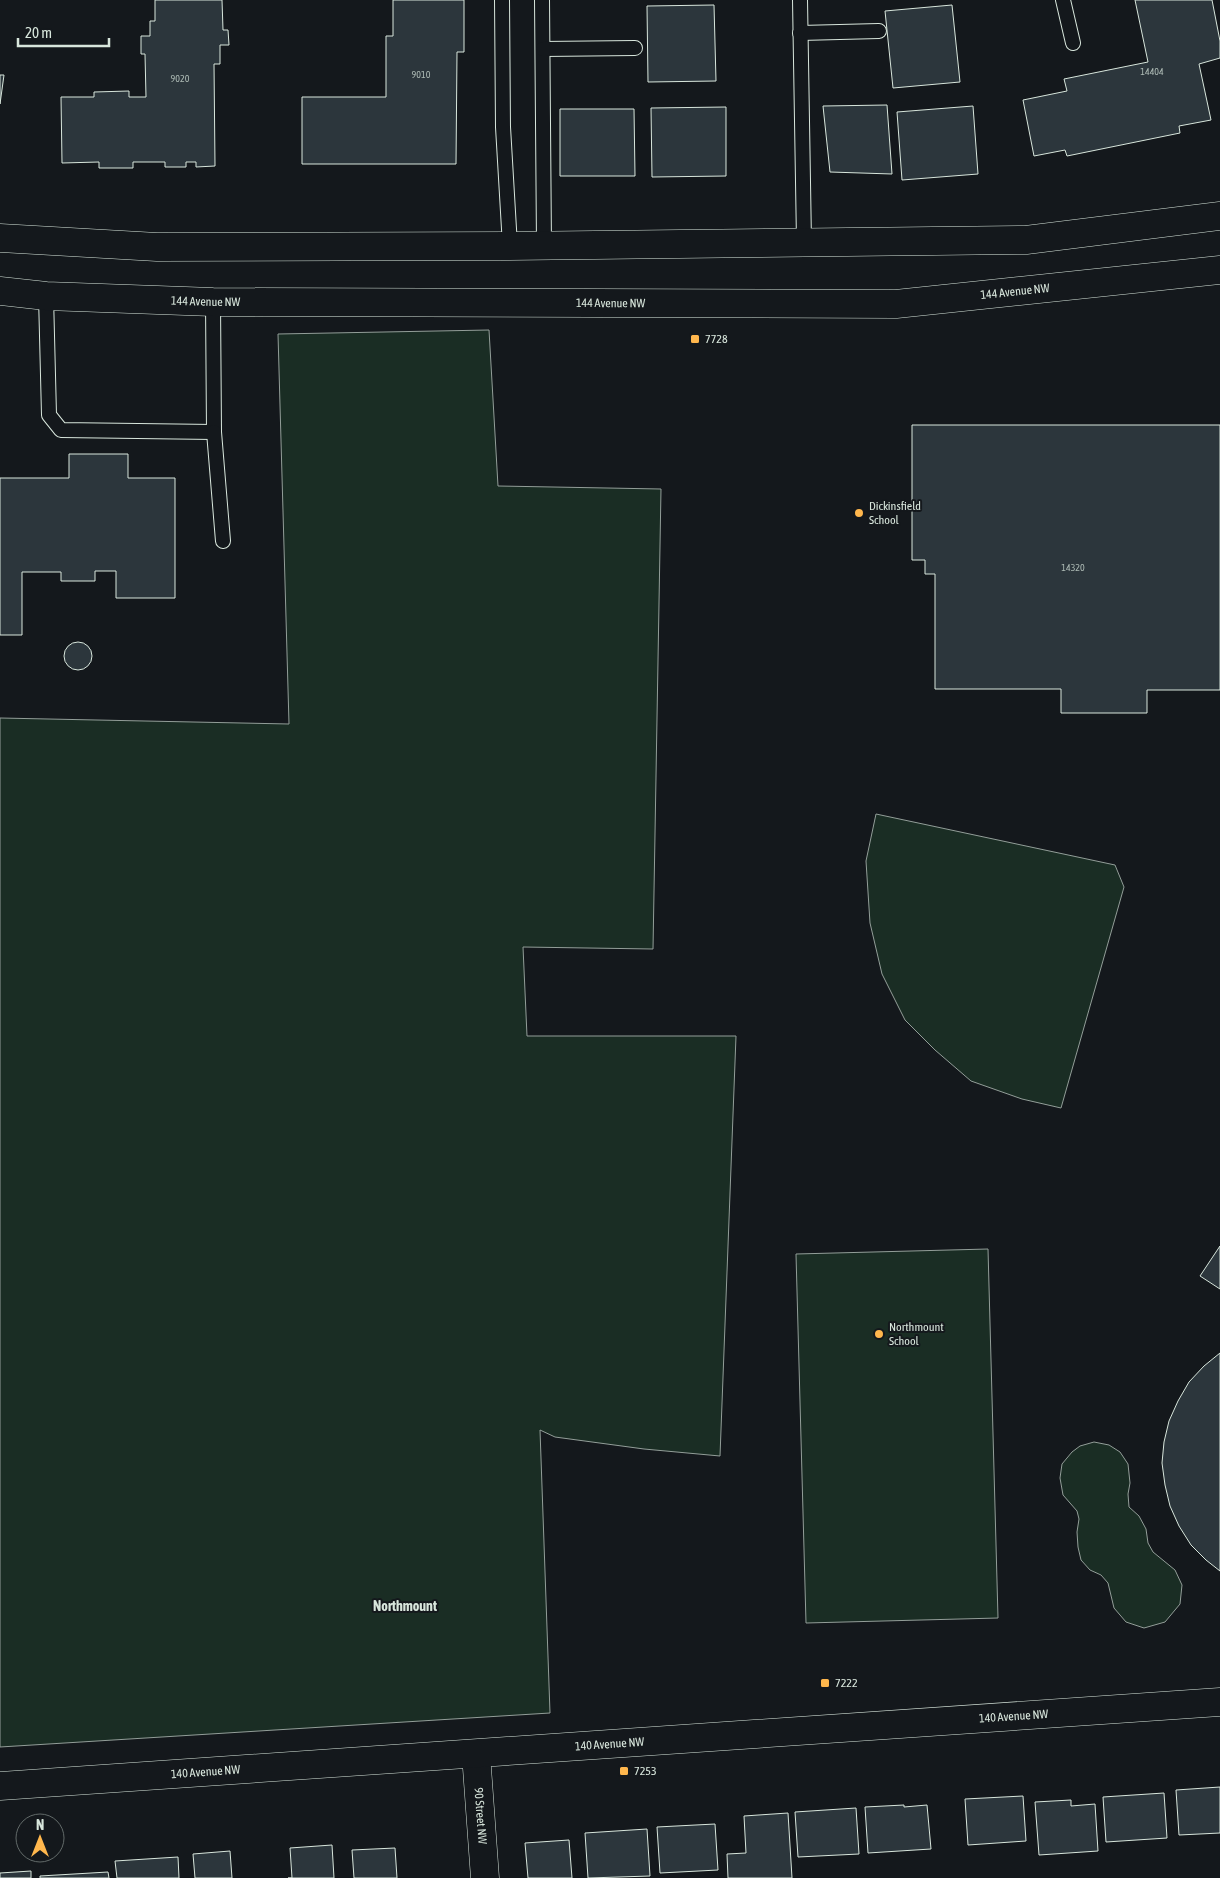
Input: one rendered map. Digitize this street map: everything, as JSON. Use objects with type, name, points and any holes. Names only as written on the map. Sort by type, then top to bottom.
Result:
[{"type":"street","points":[[0,238],[157,247],[510,246],[1026,240],[1220,216]]},
{"type":"street","name":"144 Avenue NW","points":[[0,291],[46,296],[213,302],[896,304],[1220,270]]},
{"type":"street","name":"140 Avenue NW","points":[[0,1786],[1220,1702]]},
{"type":"street","name":"90 Street NW","points":[[476,1754],[485,1878]]},
{"type":"lane","points":[[502,0],[503,127],[510,246]]},
{"type":"lane","points":[[542,0],[544,245]]},
{"type":"lane","points":[[800,0],[804,242]]},
{"type":"lane","points":[[1063,0],[1073,43]]},
{"type":"lane","points":[[800,33],[879,31]]},
{"type":"lane","points":[[543,49],[635,48]]},
{"type":"lane","points":[[46,296],[49,415],[61,430],[214,432]]},
{"type":"lane","points":[[213,302],[214,432],[223,541]]},
{"type":"green space","points":[[489,330],[498,486],[661,489],[653,949],[523,947],[527,1036],[736,1036],[720,1456],[644,1449],[555,1437],[540,1430],[550,1713],[0,1747],[0,718],[289,724],[278,334]]},
{"type":"green space","points":[[876,814],[1115,865],[1124,887],[1061,1108],[1022,1099],[971,1081],[935,1050],[905,1020],[882,974],[870,923],[866,861]]},
{"type":"green space","points":[[988,1249],[998,1618],[806,1623],[796,1254]]},
{"type":"green space","points":[[1094,1442],[1109,1445],[1120,1452],[1128,1464],[1130,1483],[1128,1494],[1129,1507],[1139,1516],[1146,1529],[1148,1543],[1153,1552],[1175,1570],[1182,1585],[1180,1604],[1165,1622],[1144,1628],[1126,1622],[1114,1608],[1108,1583],[1101,1575],[1090,1570],[1081,1560],[1078,1547],[1077,1532],[1079,1519],[1077,1511],[1063,1495],[1060,1478],[1062,1464],[1072,1452],[1080,1446]]},
{"type":"building","points":[[155,0],[222,0],[223,30],[228,30],[229,45],[220,45],[220,64],[214,64],[215,166],[196,167],[196,162],[186,162],[186,167],[165,167],[165,162],[133,162],[133,168],[99,168],[99,162],[62,163],[61,97],[94,97],[94,92],[129,91],[129,97],[146,97],[145,54],[141,54],[141,36],[150,36],[150,21],[155,21]]},
{"type":"building","points":[[393,0],[464,0],[464,52],[457,52],[456,164],[302,164],[302,97],[386,97],[386,36],[393,36]]},
{"type":"building","points":[[1135,0],[1212,0],[1220,41],[1220,58],[1199,64],[1211,120],[1179,126],[1180,133],[1067,156],[1065,150],[1034,156],[1023,100],[1067,91],[1064,79],[1148,62]]},
{"type":"building","points":[[714,5],[716,81],[648,82],[647,6]]},
{"type":"building","points":[[952,5],[960,82],[893,88],[885,11]]},
{"type":"building","points":[[0,75],[4,75],[0,104]]},
{"type":"building","points":[[887,105],[892,174],[830,172],[823,106]]},
{"type":"building","points":[[973,106],[978,174],[902,180],[897,112]]},
{"type":"building","points":[[726,107],[726,176],[652,177],[651,108]]},
{"type":"building","points":[[560,109],[634,109],[635,176],[560,176]]},
{"type":"building","points":[[912,425],[1220,425],[1220,690],[1147,690],[1147,713],[1061,713],[1061,689],[935,689],[935,574],[925,574],[925,560],[912,560]]},
{"type":"building","points":[[69,454],[128,454],[128,478],[175,478],[175,598],[116,598],[116,571],[95,571],[95,581],[61,581],[61,572],[22,572],[22,635],[0,635],[0,478],[69,478]]},
{"type":"building","points":[[78,642],[88,646],[92,656],[88,666],[78,670],[68,666],[64,656],[68,646]]},
{"type":"building","points":[[1220,1246],[1220,1289],[1200,1276]]},
{"type":"building","points":[[1220,1353],[1220,1571],[1191,1545],[1179,1526],[1170,1506],[1162,1463],[1169,1421],[1178,1401],[1189,1382]]},
{"type":"building","points":[[1220,1787],[1220,1833],[1179,1835],[1176,1790]]},
{"type":"building","points":[[1164,1793],[1167,1838],[1106,1842],[1103,1797]]},
{"type":"building","points":[[1023,1796],[1026,1841],[968,1845],[965,1799]]},
{"type":"building","points":[[1071,1800],[1071,1806],[1095,1804],[1098,1851],[1039,1855],[1035,1802]]},
{"type":"building","points":[[904,1805],[904,1807],[927,1805],[931,1849],[868,1853],[865,1807]]},
{"type":"building","points":[[856,1808],[859,1854],[798,1857],[795,1812]]},
{"type":"building","points":[[788,1813],[792,1878],[728,1878],[727,1854],[746,1853],[744,1816]]},
{"type":"building","points":[[715,1824],[718,1870],[660,1873],[657,1827]]},
{"type":"building","points":[[647,1829],[650,1876],[588,1878],[585,1833]]},
{"type":"building","points":[[569,1840],[572,1878],[528,1878],[525,1843]]},
{"type":"building","points":[[332,1845],[334,1878],[292,1878],[290,1848]]},
{"type":"building","points":[[395,1848],[397,1878],[354,1878],[352,1850]]},
{"type":"building","points":[[230,1851],[232,1878],[195,1878],[193,1854]]},
{"type":"building","points":[[178,1857],[179,1878],[117,1878],[115,1861]]},
{"type":"building","points":[[31,1871],[31,1878],[0,1878],[0,1873]]},
{"type":"building","points":[[108,1872],[109,1878],[40,1878],[40,1876]]},
{"type":"place","name":"7728","points":[[695,339]]},
{"type":"place","name":"Dickinsfield School","points":[[859,513]]},
{"type":"place","name":"Northmount School","points":[[879,1334]]},
{"type":"place","name":"7222","points":[[825,1683]]},
{"type":"place","name":"7253","points":[[624,1771]]},
{"type":"district","name":"Northmount","points":[[405,1606]]}]
